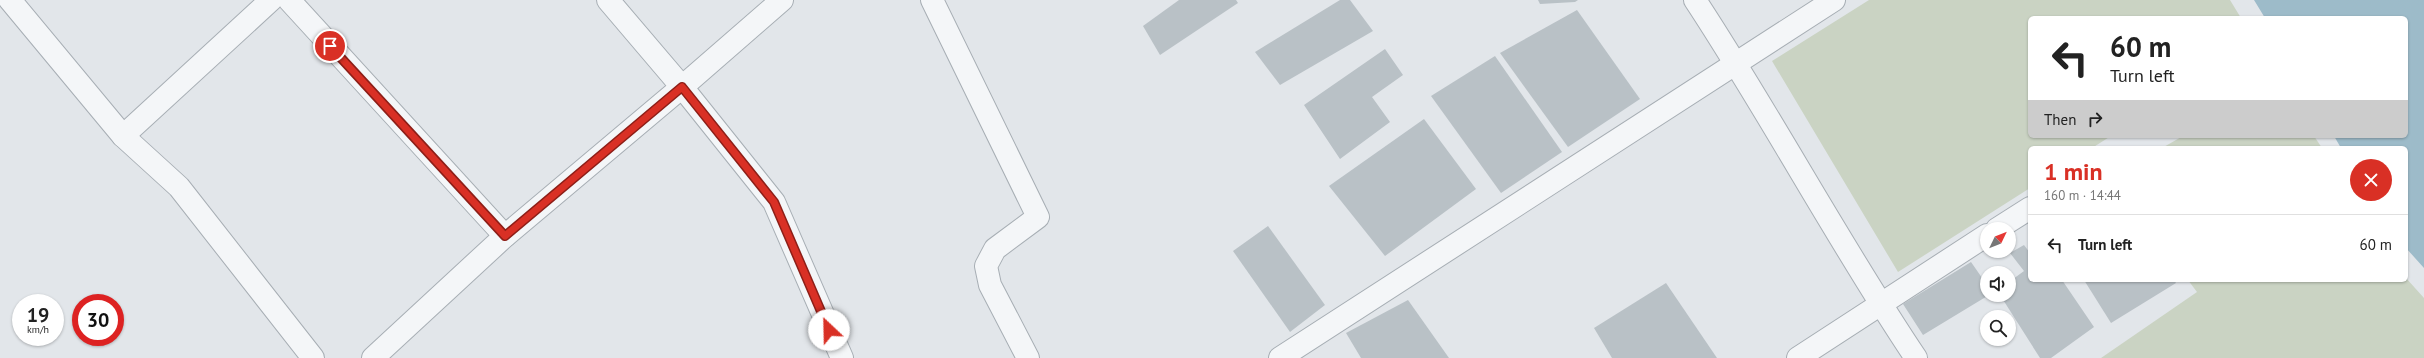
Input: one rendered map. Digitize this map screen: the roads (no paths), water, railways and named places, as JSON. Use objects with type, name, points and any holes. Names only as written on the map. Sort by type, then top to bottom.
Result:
[{"type":"street","points":[[10,0],[124,136],[178,187],[305,344],[313,358]]},
{"type":"street","points":[[124,136],[271,0]]},
{"type":"street","points":[[289,0],[505,236]]},
{"type":"street","points":[[608,0],[682,87],[774,202],[842,358]]},
{"type":"street","points":[[373,358],[505,236],[682,87],[782,0]]},
{"type":"street","points":[[932,0],[1038,217],[995,249],[986,266],[990,285],[1028,358]]},
{"type":"street","points":[[1695,0],[1736,62],[1880,304],[1916,358]]},
{"type":"street","points":[[1280,358],[1834,0]]},
{"type":"street","points":[[2008,222],[2028,209]]},
{"type":"street","points":[[1798,358],[1980,240]]},
{"type":"water","points":[[2254,0],[2424,0],[2424,268],[2408,250],[2408,146],[2340,146],[2335,138],[2408,138],[2408,16],[2264,16]]}]
